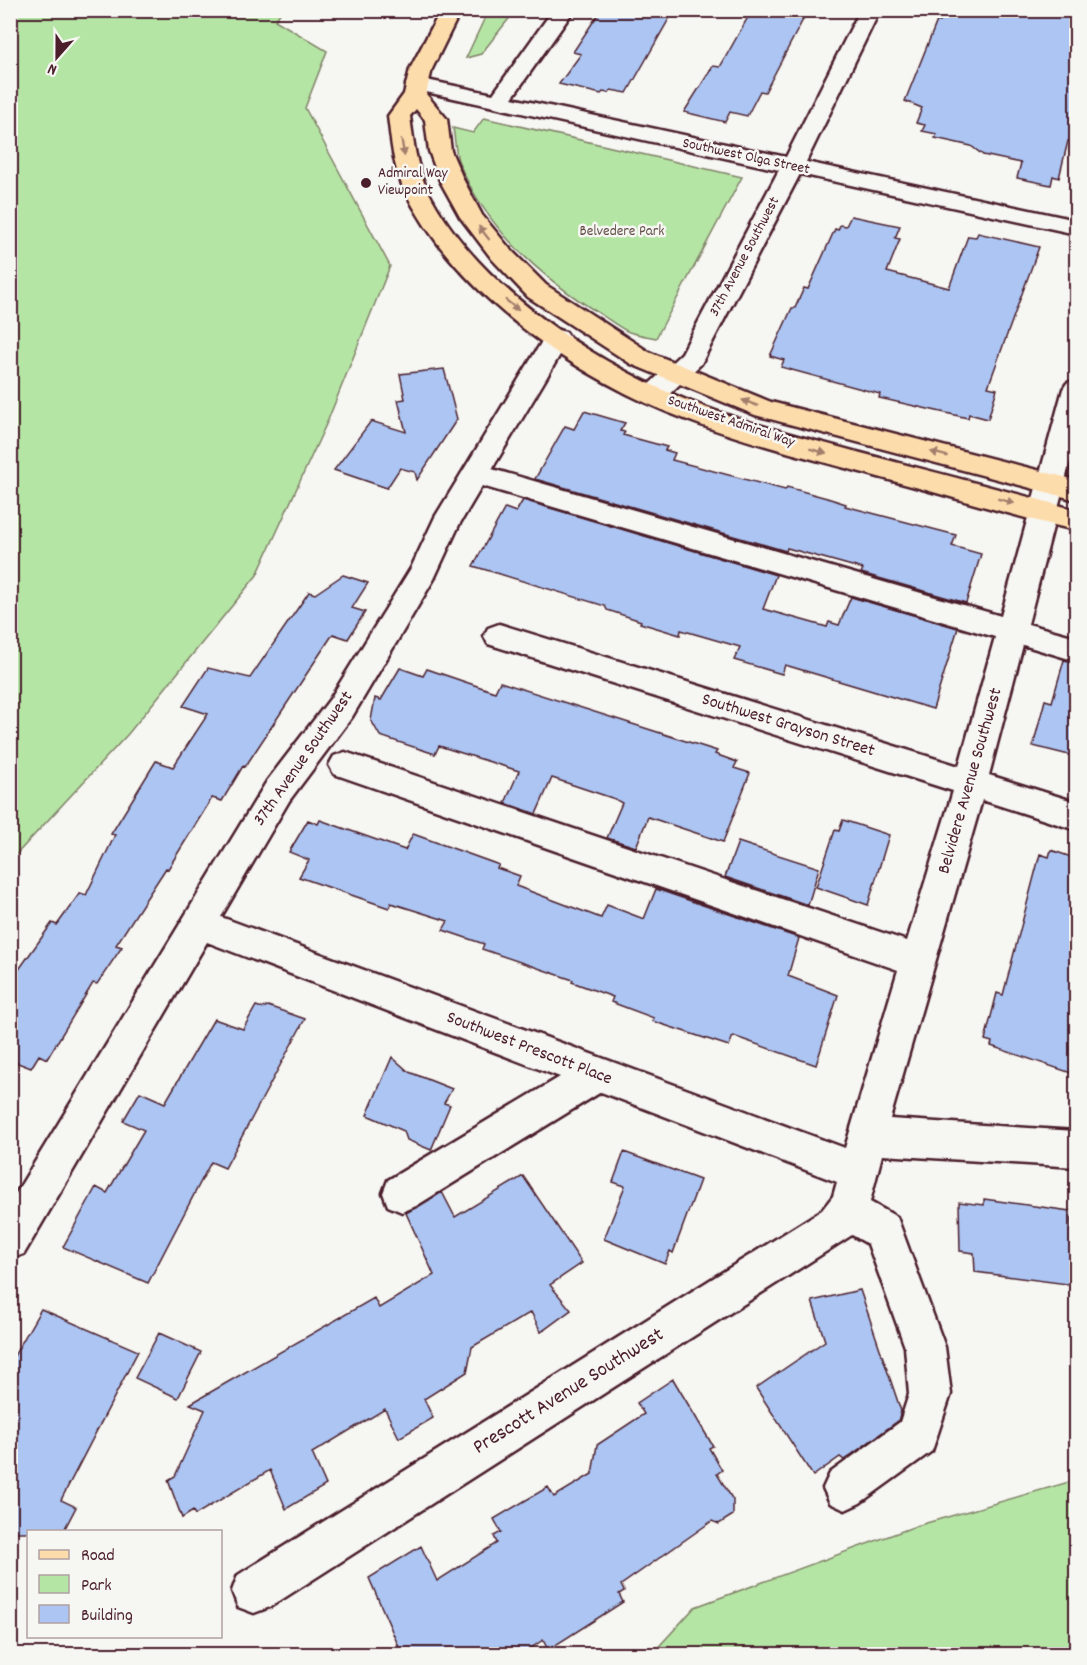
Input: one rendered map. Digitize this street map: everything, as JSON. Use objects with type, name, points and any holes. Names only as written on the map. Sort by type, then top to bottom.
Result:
[{"type":"main road","name":"Southwest Admiral Way","points":[[451,10],[421,69],[416,90],[399,116],[404,154],[415,187],[439,229],[470,267],[511,305],[557,339],[621,379],[674,405],[752,433],[1058,495]]},
{"type":"main road","name":"Southwest Admiral Way","points":[[416,90],[436,119],[440,151],[452,181],[472,217],[501,254],[537,291],[577,320],[640,358],[764,409],[1058,495],[1077,520]]},
{"type":"street","points":[[498,102],[564,10]]},
{"type":"street","name":"37th Avenue Southwest","points":[[652,395],[692,358],[792,167],[870,10]]},
{"type":"street","name":"Southwest Olga Street","points":[[416,90],[498,102],[1077,227]]},
{"type":"street","name":"37th Avenue Southwest","points":[[10,1240],[278,791],[341,708],[424,571],[445,524],[557,339]]},
{"type":"street","name":"Belvidere Avenue Southwest","points":[[863,1154],[971,783],[1012,630],[1058,495],[1077,389]]},
{"type":"street","points":[[475,474],[1077,649]]},
{"type":"street","name":"Southwest Grayson Street","points":[[499,636],[1077,816]]},
{"type":"street","points":[[345,765],[920,961]]},
{"type":"street","name":"Southwest Prescott Place","points":[[200,924],[597,1075],[863,1154]]},
{"type":"street","points":[[402,1192],[597,1075]]},
{"type":"street","points":[[863,1154],[1077,1149]]},
{"type":"street","name":"Prescott Avenue Southwest","points":[[254,1591],[836,1224],[846,1210],[863,1154]]},
{"type":"street","points":[[844,1488],[917,1436],[930,1394],[925,1347],[883,1231],[846,1210]]},
{"type":"green space","points":[[11,10],[282,11],[275,20],[327,51],[305,108],[390,266],[328,420],[257,575],[128,734],[11,860]]},
{"type":"green space","points":[[488,11],[515,11],[481,54],[466,58]]},
{"type":"green space","name":"Belvedere Park","points":[[484,118],[742,177],[656,338],[626,330],[580,301],[537,268],[499,229],[469,184],[458,160],[453,128],[473,133]]},
{"type":"green space","points":[[1076,1480],[1076,1654],[652,1654],[695,1607],[916,1526]]},
{"type":"building","points":[[601,10],[674,10],[627,93],[611,90],[601,94],[559,84],[581,54],[573,52]]},
{"type":"building","points":[[752,10],[808,10],[765,92],[760,91],[747,116],[730,112],[725,122],[684,112],[713,66],[720,67]]},
{"type":"building","points":[[944,10],[1055,10],[1077,15],[1077,120],[1068,141],[1059,178],[1053,176],[1051,185],[1017,178],[1021,163],[983,155],[971,146],[935,138],[937,134],[922,131],[925,125],[916,123],[922,108],[905,101],[937,21],[940,22]]},
{"type":"building","points":[[851,216],[900,226],[895,238],[900,239],[887,272],[949,288],[968,236],[976,237],[978,233],[1039,247],[988,387],[997,389],[988,419],[969,414],[968,418],[879,398],[880,394],[781,367],[784,360],[770,356],[792,308],[795,308],[804,288],[808,289],[835,229],[838,230],[840,225],[846,226]]},
{"type":"building","points":[[444,369],[457,419],[417,480],[415,472],[400,468],[387,488],[334,470],[371,421],[406,432],[398,400],[405,399],[400,374]]},
{"type":"building","points":[[584,411],[625,423],[620,431],[625,432],[623,435],[667,447],[665,450],[675,453],[672,460],[785,490],[787,487],[846,504],[845,506],[956,535],[952,546],[981,554],[966,603],[861,573],[863,569],[787,548],[786,551],[535,479],[565,426],[574,429]]},
{"type":"building","points":[[523,500],[776,575],[763,609],[827,627],[829,622],[839,625],[851,597],[958,628],[933,709],[785,665],[782,674],[734,660],[740,647],[681,630],[680,635],[640,623],[641,621],[607,610],[605,606],[473,566],[505,508],[516,512]]},
{"type":"building","points":[[343,575],[368,583],[352,608],[365,612],[348,639],[333,634],[245,767],[243,766],[222,801],[212,798],[168,869],[166,868],[116,945],[122,947],[97,984],[93,983],[47,1059],[39,1055],[31,1068],[10,1060],[10,982],[52,923],[57,925],[80,893],[86,895],[115,835],[111,834],[156,761],[173,767],[208,714],[183,706],[208,668],[250,678],[309,592],[315,594]]},
{"type":"building","points":[[1064,660],[1077,663],[1077,757],[1033,746],[1045,700],[1052,702]]},
{"type":"building","points":[[400,668],[423,676],[427,669],[495,692],[500,682],[717,751],[715,754],[737,762],[734,768],[750,773],[723,842],[648,817],[636,847],[607,838],[622,803],[615,799],[552,778],[536,814],[505,803],[519,771],[439,746],[435,754],[380,736],[371,720],[375,698],[381,700]]},
{"type":"building","points":[[308,820],[318,824],[320,820],[405,850],[413,834],[499,865],[497,868],[520,876],[516,886],[601,918],[607,905],[644,919],[656,889],[799,938],[788,976],[838,995],[816,1065],[733,1036],[729,1046],[652,1021],[654,1018],[611,1002],[613,997],[572,982],[573,980],[482,949],[484,944],[443,930],[448,921],[391,903],[389,908],[299,877],[309,860],[289,852]]},
{"type":"building","points":[[843,820],[889,835],[868,905],[816,887],[835,830],[839,831]]},
{"type":"building","points":[[738,842],[819,868],[808,905],[725,877]]},
{"type":"building","points":[[1051,850],[1077,859],[1077,1075],[991,1046],[992,1042],[985,1040],[997,993],[1003,995],[1040,854],[1049,857]]},
{"type":"building","points":[[256,1006],[262,1008],[268,1006],[305,1019],[225,1168],[211,1162],[148,1283],[63,1247],[96,1187],[107,1193],[144,1130],[123,1121],[140,1092],[165,1103],[214,1019],[243,1029]]},
{"type":"building","points":[[392,1057],[409,1072],[452,1089],[444,1103],[450,1105],[431,1150],[407,1140],[404,1131],[367,1115]]},
{"type":"building","points":[[624,1152],[700,1180],[673,1253],[670,1251],[665,1264],[604,1239],[625,1186],[613,1182]]},
{"type":"building","points":[[523,1176],[582,1263],[550,1285],[571,1310],[541,1332],[531,1312],[472,1347],[467,1372],[424,1399],[433,1418],[399,1438],[385,1409],[312,1453],[326,1485],[286,1509],[270,1470],[195,1515],[193,1511],[182,1518],[168,1480],[175,1476],[205,1410],[190,1404],[374,1298],[379,1308],[434,1275],[406,1213],[442,1192],[455,1217]]},
{"type":"building","points":[[984,1199],[1070,1211],[1075,1285],[975,1272],[974,1253],[960,1251],[959,1202],[984,1205]]},
{"type":"building","points":[[860,1290],[901,1411],[898,1421],[844,1460],[840,1457],[813,1476],[756,1388],[825,1341],[812,1301]]},
{"type":"building","points":[[41,1309],[138,1351],[61,1500],[76,1507],[64,1530],[10,1532],[10,1363]]},
{"type":"building","points":[[159,1333],[201,1352],[178,1398],[135,1378]]},
{"type":"building","points":[[673,1379],[713,1446],[709,1448],[722,1470],[717,1474],[733,1500],[733,1515],[719,1524],[712,1521],[621,1585],[624,1591],[619,1594],[623,1602],[548,1650],[543,1640],[522,1654],[402,1654],[369,1578],[421,1546],[437,1581],[497,1543],[494,1536],[501,1532],[494,1519],[548,1487],[554,1497],[592,1474],[597,1445],[644,1414],[637,1403]]},
{"type":"place","name":"Admiral Way Viewpoint","points":[[366,183]]}]
